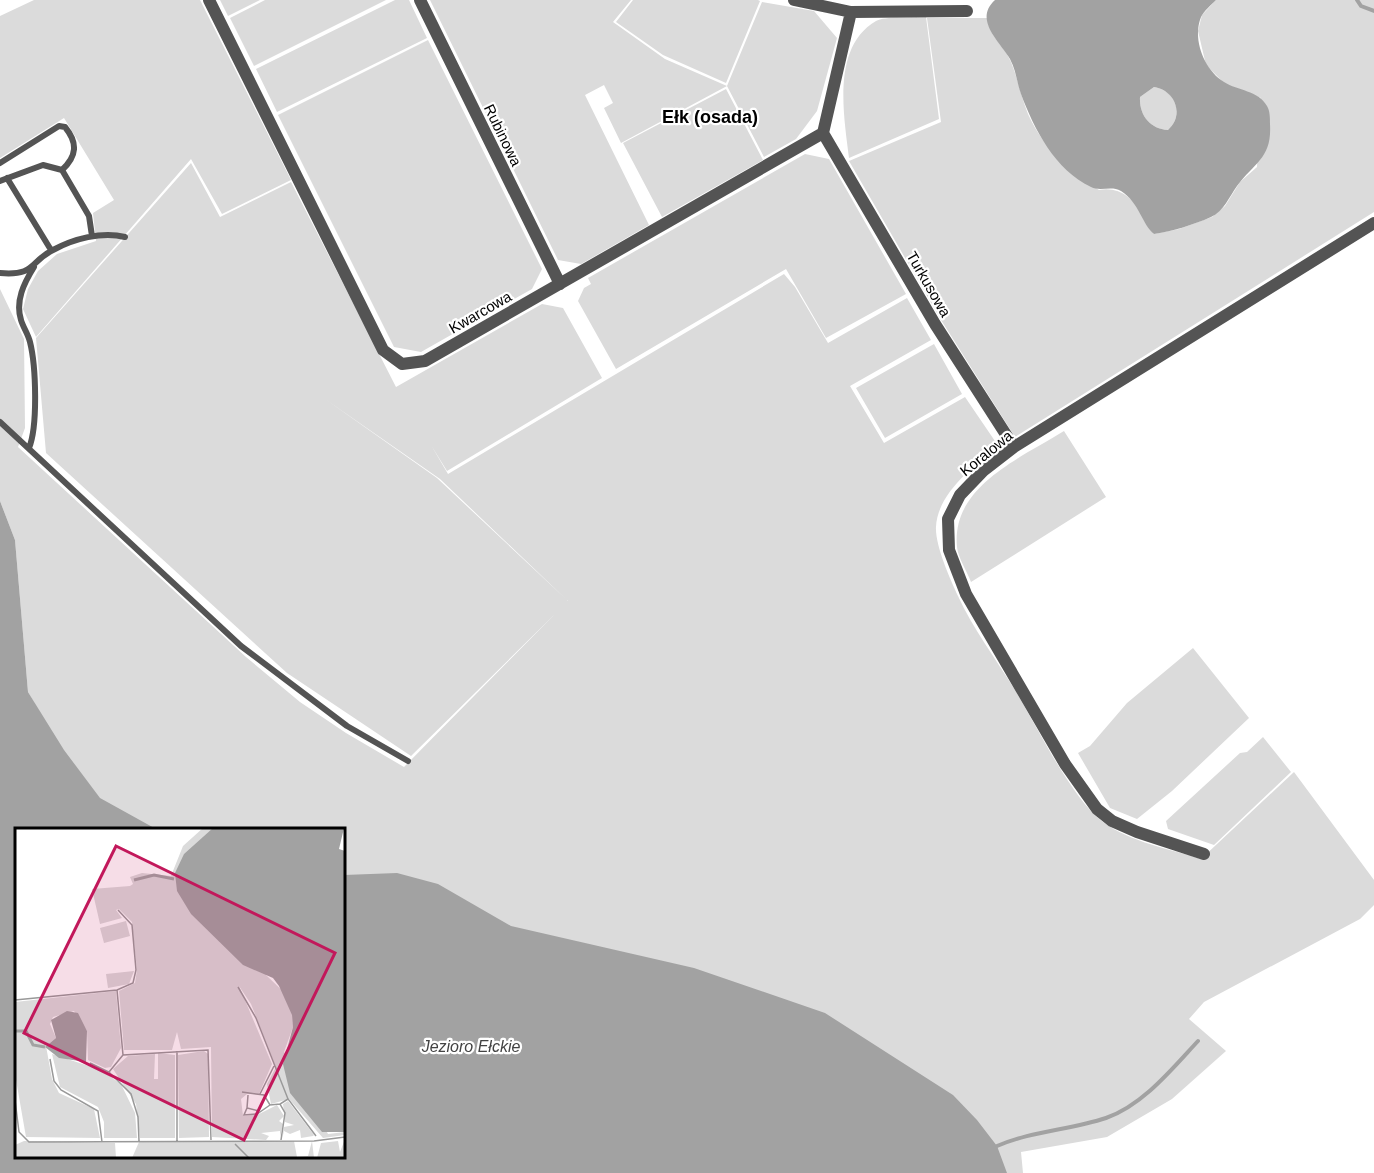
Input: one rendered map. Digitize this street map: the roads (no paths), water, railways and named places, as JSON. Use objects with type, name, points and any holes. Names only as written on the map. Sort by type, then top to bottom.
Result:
[{"type":"street","name":"Kwarcowa","points":[[209,0],[383,350],[402,364],[425,361],[823,133]]},
{"type":"street","name":"Rubinowa","points":[[420,0],[560,284]]},
{"type":"street","points":[[794,0],[851,12],[967,11]]},
{"type":"street","points":[[823,133],[851,12]]},
{"type":"street","name":"Turkusowa","points":[[823,133],[935,324],[1014,447]]},
{"type":"street","name":"Koralowa","points":[[1204,854],[1137,832],[1112,821],[1096,808],[1065,764],[966,594],[950,550],[948,519],[960,495],[983,471],[1014,447],[1374,223]]},
{"type":"lane","points":[[0,163],[59,126],[65,127],[74,140],[75,152],[72,161],[62,170]]},
{"type":"lane","points":[[0,181],[43,165],[62,170],[89,216],[92,236]]},
{"type":"lane","points":[[7,177],[51,250]]},
{"type":"lane","points":[[29,448],[34,435],[35,413],[30,343],[19,307],[26,280],[34,267],[51,250],[92,236],[113,234],[125,237]]},
{"type":"lane","points":[[0,273],[10,274],[34,267]]},
{"type":"lane","points":[[0,423],[241,646],[347,726],[408,761]]},
{"type":"water","points":[[995,0],[1216,0],[1201,17],[1199,44],[1206,62],[1217,77],[1229,85],[1258,97],[1267,106],[1270,115],[1270,135],[1265,152],[1216,214],[1190,225],[1154,234],[1132,201],[1121,191],[1098,189],[1078,180],[1047,147],[1026,107],[1010,59],[990,31],[987,23],[989,8]],"holes":[[[1154,87],[1161,89],[1172,98],[1177,111],[1173,124],[1168,130],[1151,124],[1141,110],[1140,97]]]},
{"type":"water","name":"Jezioro Ełckie","points":[[0,501],[15,540],[28,692],[64,750],[100,798],[154,828],[15,828],[15,1158],[345,1158],[345,875],[397,873],[438,884],[511,926],[694,968],[825,1013],[953,1095],[977,1120],[997,1146],[1007,1173],[0,1173]]},
{"type":"waterway","points":[[1357,0],[1361,6],[1374,11]]},
{"type":"waterway","points":[[997,1146],[1023,1137],[1092,1122],[1120,1112],[1156,1085],[1198,1041]]},
{"type":"district","name":"Ełk (osada)","points":[[710,117]]}]
